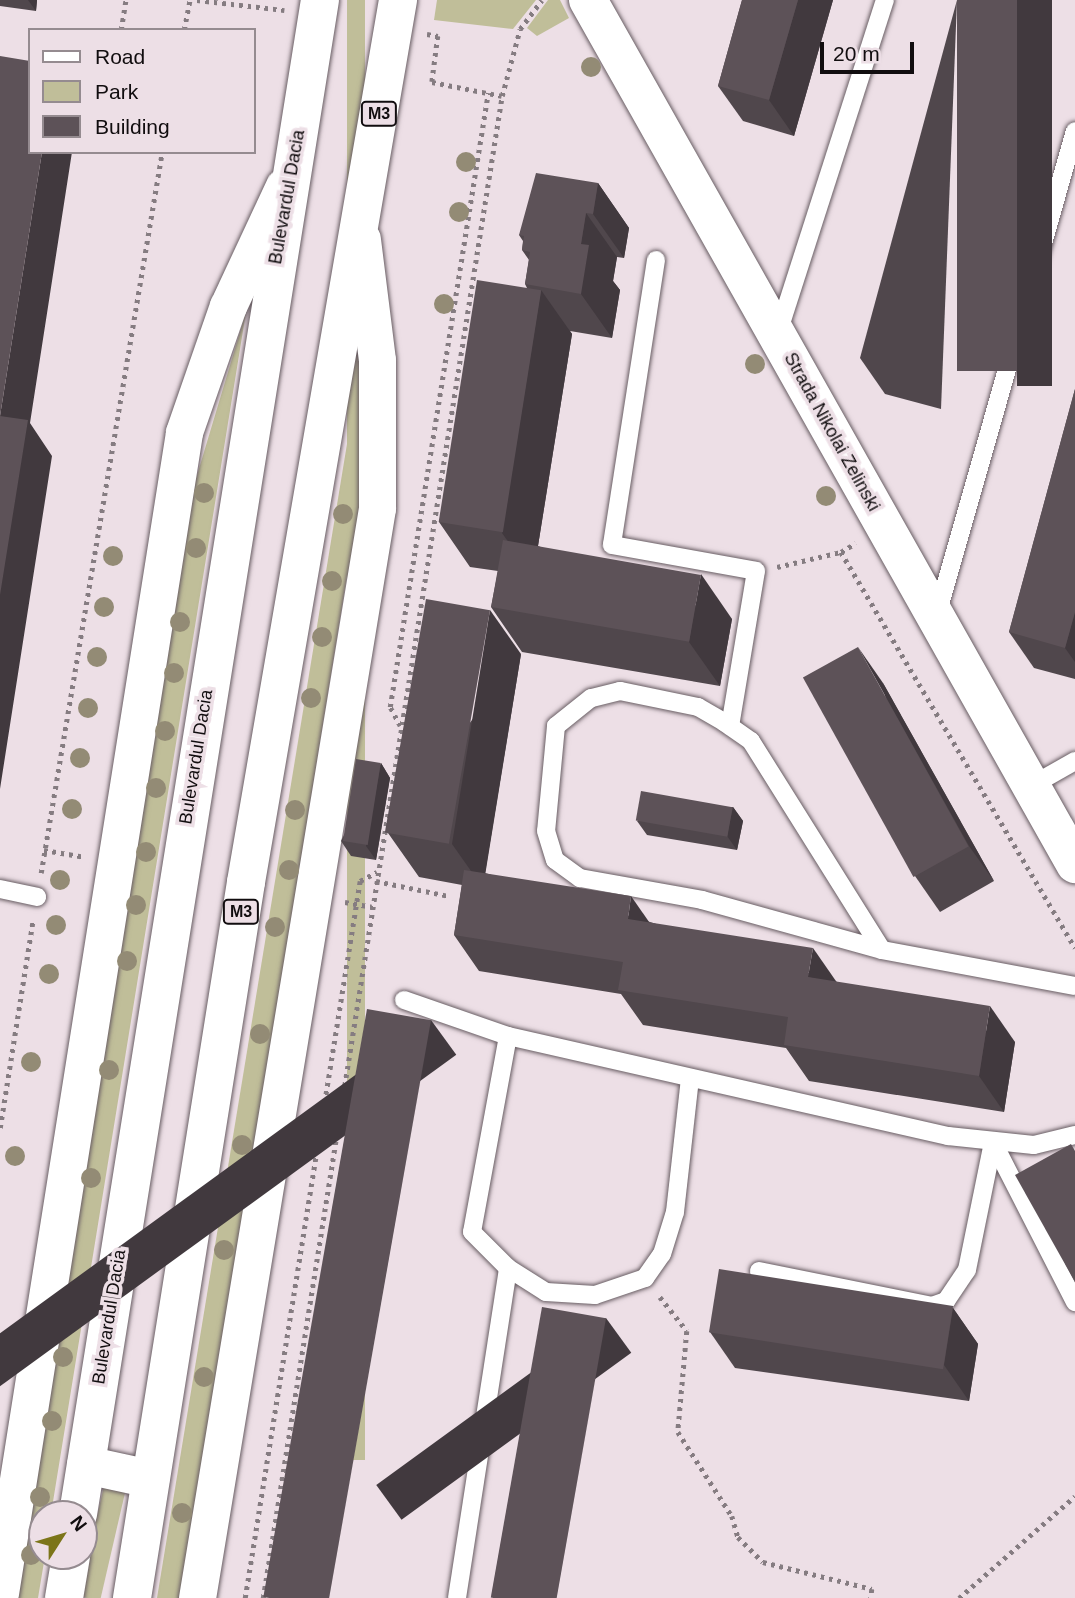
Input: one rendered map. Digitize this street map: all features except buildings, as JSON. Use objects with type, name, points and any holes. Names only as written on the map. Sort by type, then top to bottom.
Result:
[{"type":"main road","name":"Bulevardul Dacia","points":[[80,1500],[289,175],[320,0]]},
{"type":"main road","name":"M3","points":[[132,1598],[246,882],[398,0]]},
{"type":"main road","name":"Strada Nikolai Zelinski","points":[[588,0],[1075,864]]},
{"type":"main road","points":[[86,1465],[151,1479]]},
{"type":"main road","points":[[64,1598],[69,1570]]},
{"type":"street","points":[[0,1593],[184,432],[228,306],[289,175]]},
{"type":"street","points":[[197,1598],[377,508],[377,360],[360,228]]},
{"type":"lane","points":[[778,336],[885,0]]},
{"type":"lane","points":[[936,618],[1075,131]]},
{"type":"lane","points":[[656,260],[612,545],[756,571],[730,726]]},
{"type":"lane","points":[[882,950],[751,741],[730,726],[698,707],[620,691],[591,698],[556,726],[550,765],[546,831],[555,860],[580,878],[702,900],[882,950],[1075,986]]},
{"type":"lane","points":[[1031,786],[1075,761]]},
{"type":"lane","points":[[0,890],[37,897]]},
{"type":"lane","points":[[404,1000],[508,1036],[690,1079],[993,1142],[1034,1145],[1075,1135]]},
{"type":"lane","points":[[508,1036],[472,1232],[508,1268],[546,1293],[595,1295],[645,1278],[662,1254],[675,1213],[690,1079]]},
{"type":"lane","points":[[760,1272],[932,1306],[946,1301],[967,1270],[993,1142]]},
{"type":"lane","points":[[993,1142],[1075,1302]]},
{"type":"lane","points":[[457,1598],[508,1268]]},
{"type":"path","points":[[121,28],[127,0]]},
{"type":"path","points":[[184,28],[190,0]]},
{"type":"path","points":[[197,0],[271,8]]},
{"type":"path","points":[[263,1598],[502,96],[520,29],[542,0]]},
{"type":"path","points":[[401,727],[390,707],[488,93]]},
{"type":"path","points":[[0,1128],[162,154]]},
{"type":"path","points":[[756,571],[841,552],[1075,948]]},
{"type":"path","points":[[245,1598],[360,881],[377,872]]},
{"type":"path","points":[[376,881],[449,896]]},
{"type":"path","points":[[645,1278],[687,1331],[678,1432],[732,1516],[738,1537],[763,1562],[872,1589],[871,1598]]},
{"type":"path","points":[[959,1598],[1075,1496]]},
{"type":"green space","points":[[347,0],[365,0],[365,1460],[347,1460]]},
{"type":"green space","points":[[437,0],[536,0],[513,29],[434,20]]},
{"type":"green space","points":[[548,0],[560,0],[569,18],[537,36],[527,28]]},
{"type":"green space","points":[[246,312],[53,1500],[30,1500],[195,482]]},
{"type":"green space","points":[[361,359],[359,501],[182,1598],[157,1598]]},
{"type":"green space","points":[[104,1486],[125,1491],[101,1598],[87,1598],[79,1596],[85,1570],[98,1570],[98,1512]]},
{"type":"green space","points":[[28,1512],[28,1570],[43,1570],[38,1598],[14,1598]]}]
